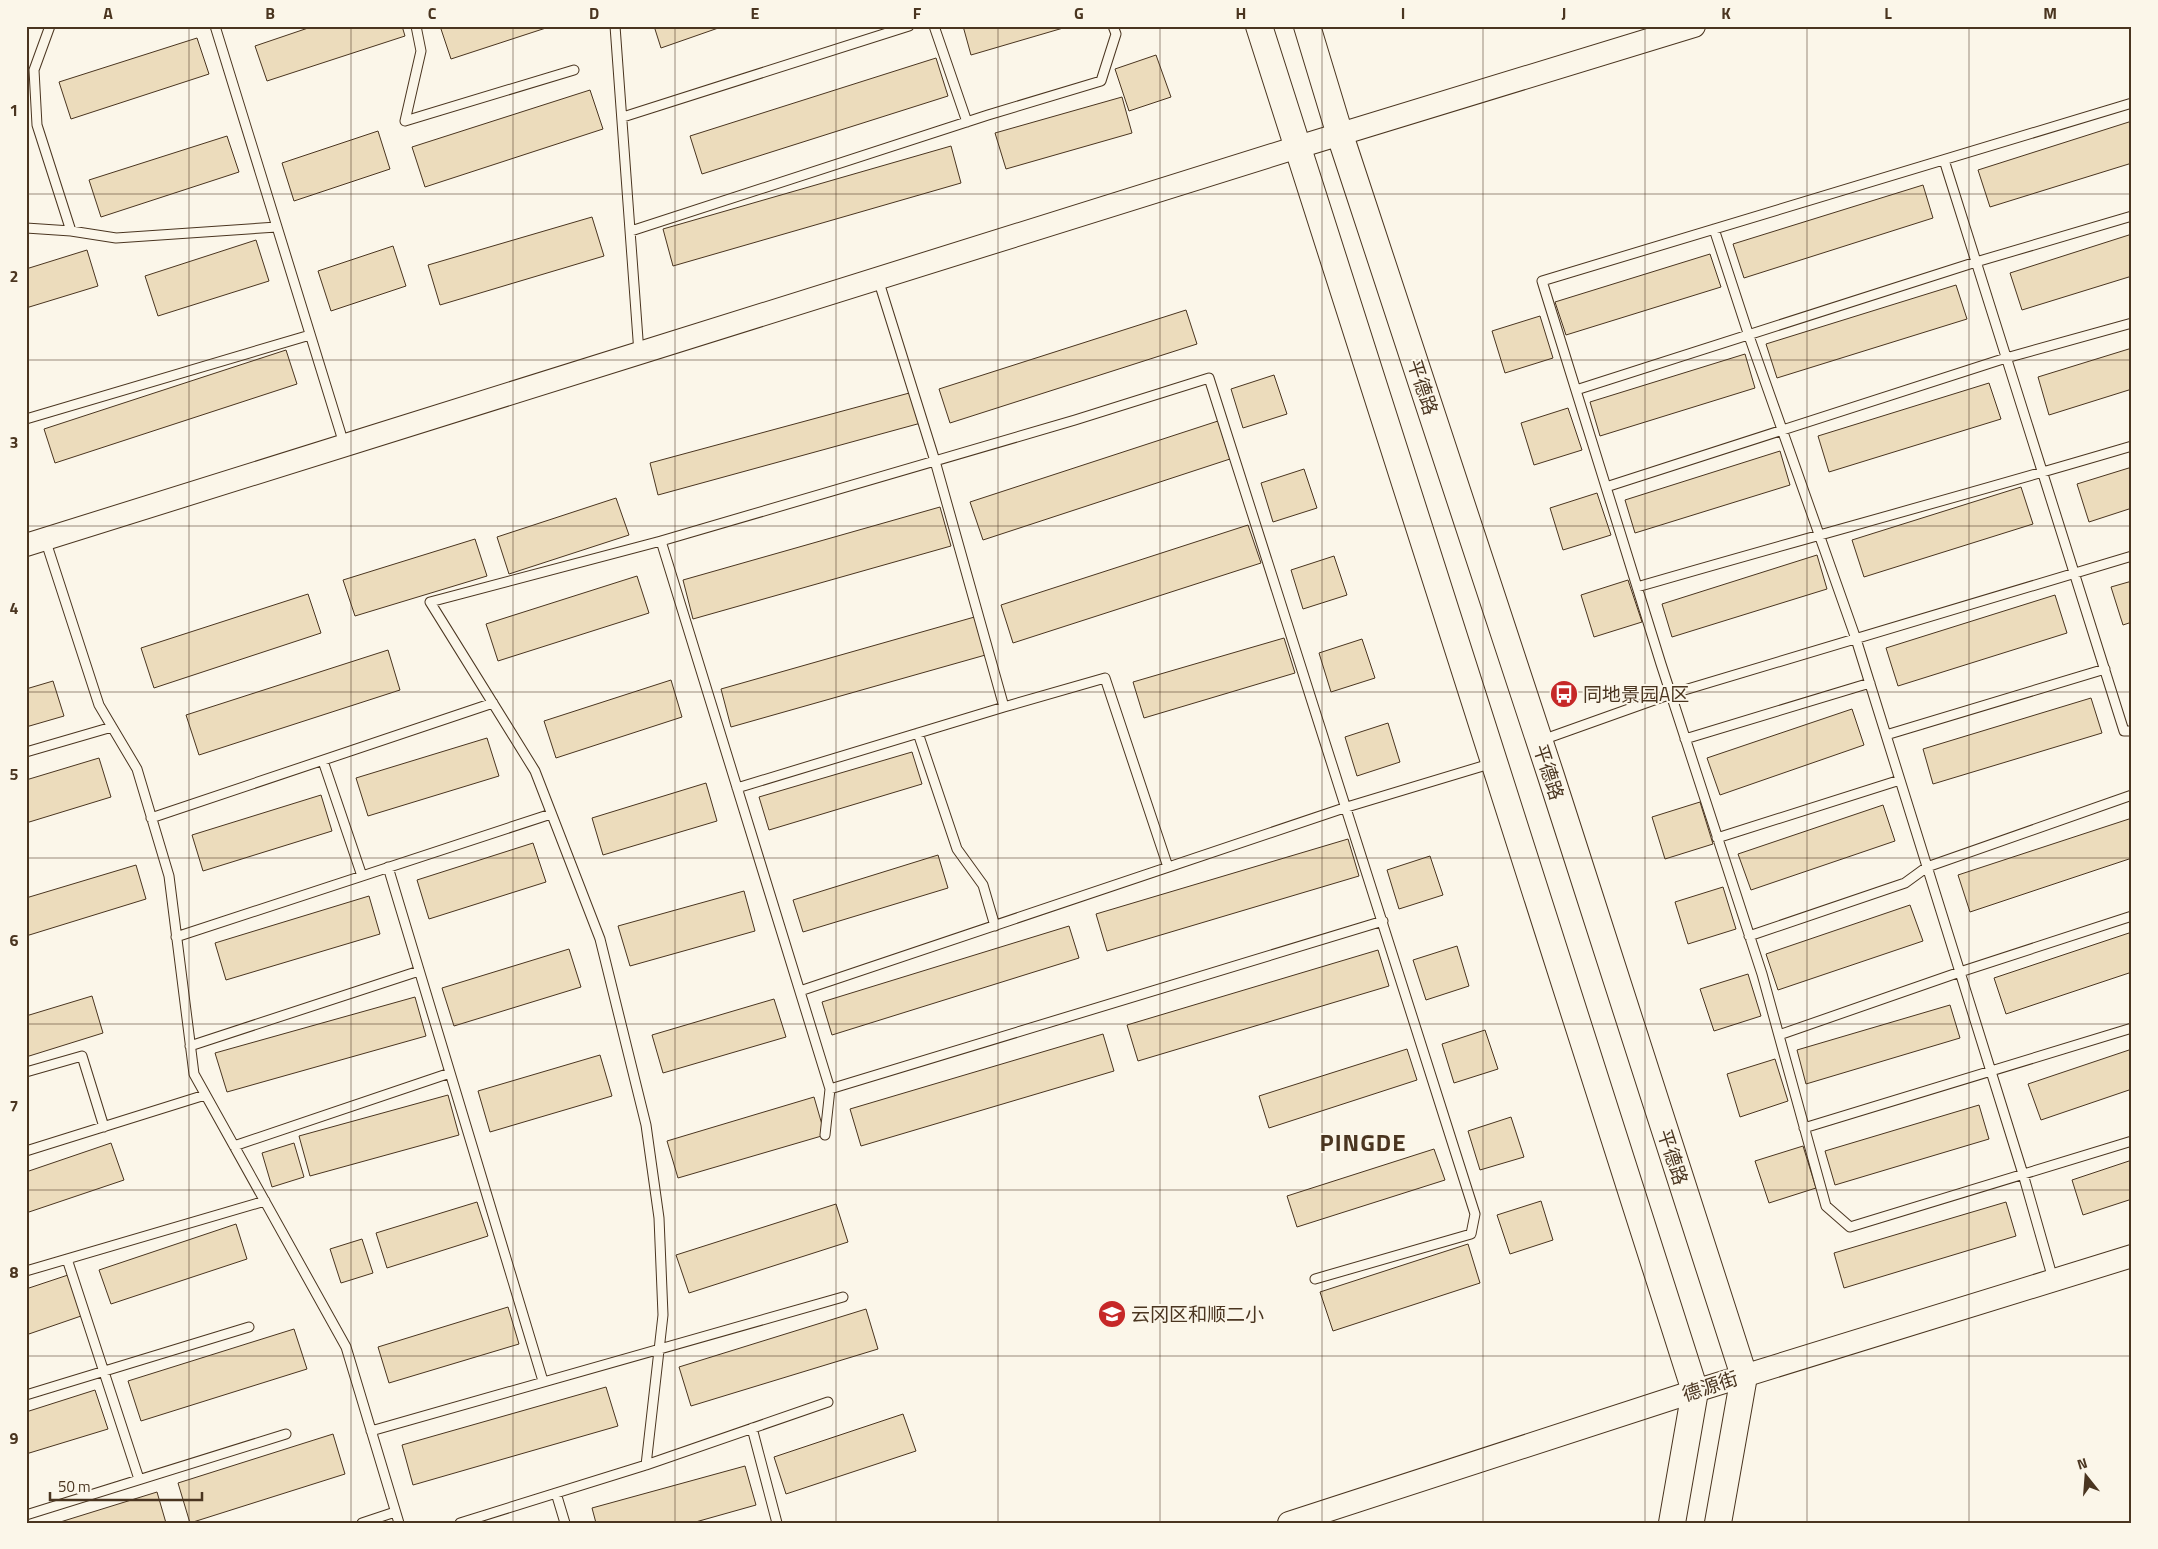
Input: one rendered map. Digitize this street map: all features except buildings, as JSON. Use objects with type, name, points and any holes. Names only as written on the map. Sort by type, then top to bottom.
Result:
[{"type":"main road","points":[[1259,26],[1695,1391],[1672,1523]]},
{"type":"main road","name":"平德路","points":[[1307,26],[1340,135],[1539,741],[1744,1376],[1718,1523]]},
{"type":"street","points":[[36,542],[1298,147],[1694,26]]},
{"type":"street","name":"德源街","points":[[1289,1523],[1327,1517],[1695,1391],[2132,1256]]},
{"type":"lane","points":[[50,26],[34,70],[37,125],[71,231]]},
{"type":"lane","points":[[215,26],[344,445]]},
{"type":"lane","points":[[416,26],[421,51],[405,121],[574,70]]},
{"type":"lane","points":[[615,26],[640,353]]},
{"type":"lane","points":[[623,117],[908,26]]},
{"type":"lane","points":[[934,26],[967,122]]},
{"type":"lane","points":[[632,231],[967,122],[1101,82],[1116,34],[1113,26]]},
{"type":"lane","points":[[2132,103],[1542,281],[1685,739],[1749,936],[1826,1206],[1850,1227],[2132,1141]]},
{"type":"lane","points":[[1944,160],[2124,731],[2132,731]]},
{"type":"lane","points":[[1576,390],[1976,262],[2132,216]]},
{"type":"lane","points":[[26,228],[71,231],[116,238],[277,227]]},
{"type":"lane","points":[[1714,229],[1749,336],[1856,639],[1992,1072],[2053,1279]]},
{"type":"lane","points":[[878,278],[935,461],[1004,707]]},
{"type":"lane","points":[[1606,487],[2006,358],[2132,322]]},
{"type":"lane","points":[[26,419],[310,335]]},
{"type":"lane","points":[[646,1465],[663,1316],[660,1218],[646,1125],[600,939],[535,771],[430,602],[661,541],[1075,420],[1209,378],[1475,1214],[1471,1234],[1315,1279]]},
{"type":"lane","points":[[1637,587],[2132,446]]},
{"type":"lane","points":[[661,541],[830,1089],[825,1135]]},
{"type":"lane","points":[[36,542],[99,705],[137,769],[152,818],[168,876],[194,1074],[346,1347],[398,1523]]},
{"type":"lane","points":[[1539,741],[1671,694],[2132,556]]},
{"type":"lane","points":[[1886,735],[2105,669]]},
{"type":"lane","points":[[737,788],[1105,678],[1168,867]]},
{"type":"lane","points":[[1685,739],[1870,683]]},
{"type":"lane","points":[[152,818],[492,703]]},
{"type":"lane","points":[[26,752],[112,727]]},
{"type":"lane","points":[[918,733],[957,849],[983,885],[995,926]]},
{"type":"lane","points":[[323,760],[362,876]]},
{"type":"lane","points":[[800,991],[1347,807],[1495,762]]},
{"type":"lane","points":[[1717,838],[1900,780]]},
{"type":"lane","points":[[1749,936],[1905,882],[1927,867],[2132,795]]},
{"type":"lane","points":[[176,937],[551,814]]},
{"type":"lane","points":[[388,867],[543,1381]]},
{"type":"lane","points":[[1778,1035],[1960,972],[2132,916]]},
{"type":"lane","points":[[830,1089],[1383,922]]},
{"type":"lane","points":[[190,1046],[419,971]]},
{"type":"lane","points":[[1804,1128],[2132,1028]]},
{"type":"lane","points":[[26,1072],[82,1056],[104,1127]]},
{"type":"lane","points":[[234,1146],[450,1073]]},
{"type":"lane","points":[[26,1151],[206,1095]]},
{"type":"lane","points":[[26,1271],[264,1201]]},
{"type":"lane","points":[[67,1259],[139,1479]]},
{"type":"lane","points":[[371,1431],[843,1297]]},
{"type":"lane","points":[[26,1395],[249,1327]]},
{"type":"lane","points":[[460,1523],[646,1465],[828,1402]]},
{"type":"lane","points":[[752,1428],[777,1523]]},
{"type":"lane","points":[[26,1514],[286,1434]]},
{"type":"lane","points":[[556,1493],[566,1523]]},
{"type":"lane","points":[[362,1523],[395,1512]]},
{"type":"place","name":"同地景园A区","points":[[1564,694]]},
{"type":"place","name":"云冈区和顺二小","points":[[1112,1314]]},
{"type":"district","name":"PINGDE","points":[[1363,1143]]}]
